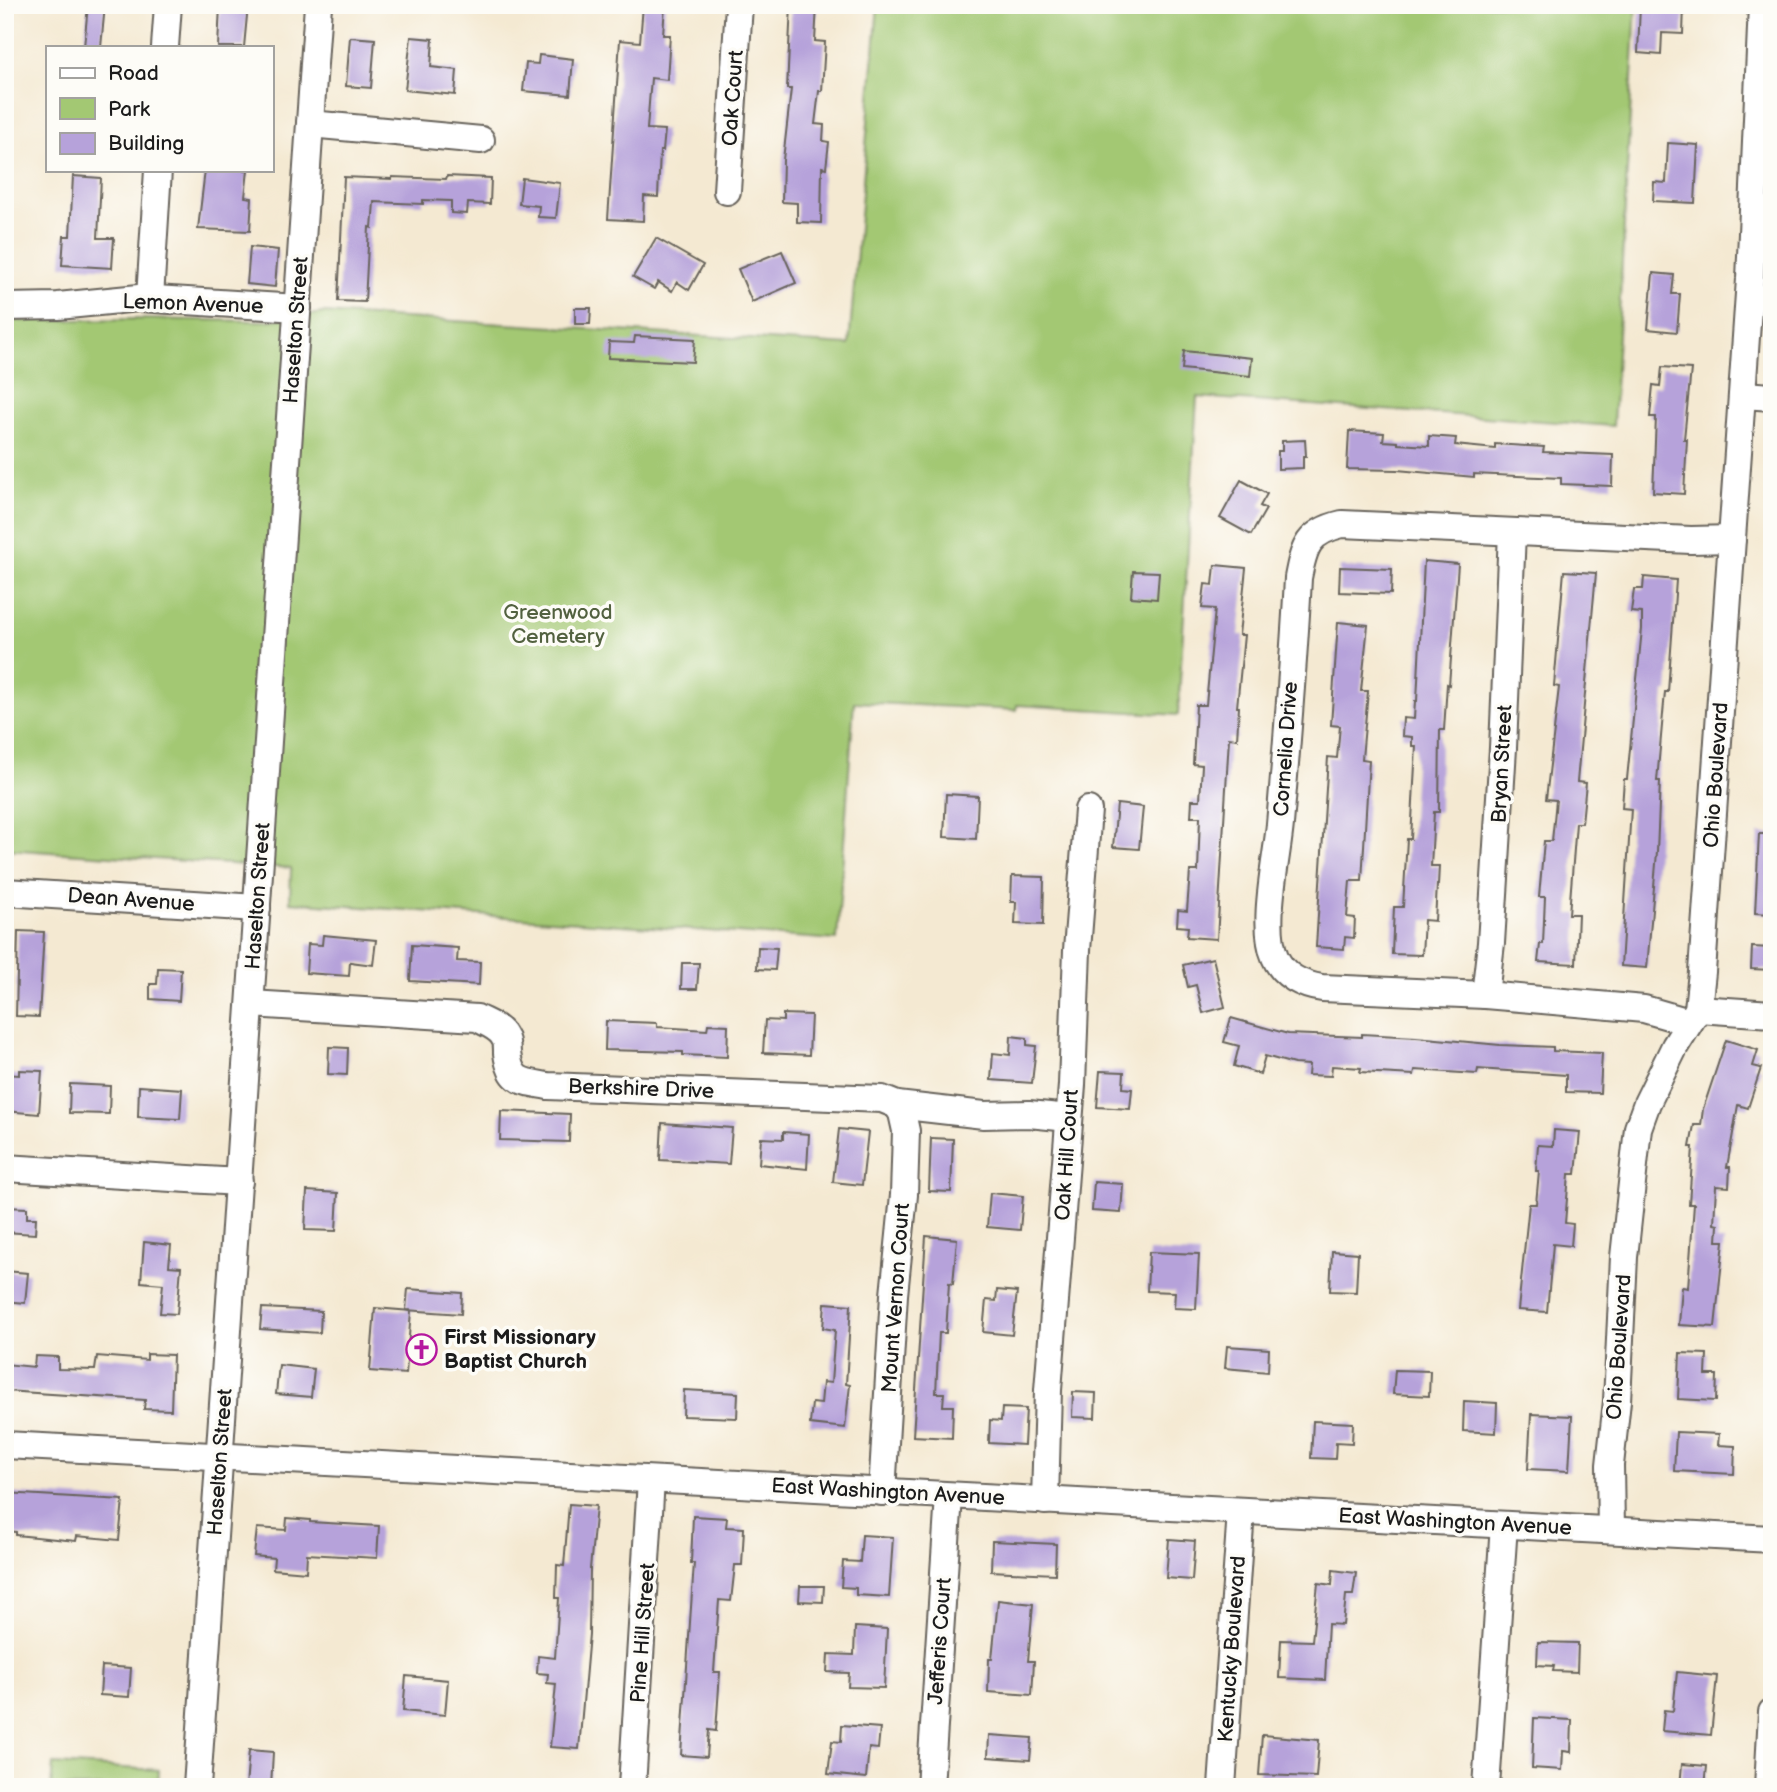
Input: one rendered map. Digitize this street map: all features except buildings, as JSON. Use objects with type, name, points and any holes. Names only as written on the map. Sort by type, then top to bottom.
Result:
[{"type":"street","points":[[165,46],[168,5]]},
{"type":"street","name":"Haselton Street","points":[[197,1787],[318,5]]},
{"type":"street","name":"Oak Court","points":[[727,191],[739,5]]},
{"type":"street","name":"Ohio Boulevard","points":[[1611,1530],[1610,1465],[1617,1401],[1624,1257],[1638,1128],[1675,1046],[1693,1016],[1702,972],[1751,279],[1762,5]]},
{"type":"street","points":[[310,124],[481,139]]},
{"type":"street","points":[[150,298],[158,172]]},
{"type":"street","name":"Lemon Avenue","points":[[5,307],[150,298],[298,308]]},
{"type":"street","points":[[1743,395],[1772,397]]},
{"type":"street","name":"Cornelia Drive","points":[[1732,539],[1690,540],[1342,524],[1316,533],[1307,544],[1298,578],[1270,933],[1274,956],[1280,966],[1291,977],[1307,986],[1485,995],[1693,1016],[1772,1014]]},
{"type":"street","name":"Bryan Street","points":[[1485,995],[1491,943],[1503,748],[1512,532]]},
{"type":"street","name":"Oak Hill Court","points":[[1045,1501],[1048,1390],[1069,1118],[1087,810]]},
{"type":"street","name":"Dean Avenue","points":[[5,892],[257,908]]},
{"type":"street","name":"Berkshire Drive","points":[[251,1004],[477,1018],[497,1029],[506,1038],[509,1067],[514,1077],[548,1086],[882,1099],[897,1105],[984,1115],[1029,1114],[1069,1118]]},
{"type":"street","name":"Mount Vernon Court","points":[[882,1492],[894,1296],[904,1195],[906,1131],[902,1113],[897,1105]]},
{"type":"street","points":[[5,1168],[239,1182]]},
{"type":"street","name":"East Washington Avenue","points":[[5,1445],[1772,1539]]},
{"type":"street","name":"Pine Hill Street","points":[[632,1787],[651,1480]]},
{"type":"street","name":"Jefferis Court","points":[[930,1787],[949,1496]]},
{"type":"street","name":"Kentucky Boulevard","points":[[1222,1787],[1241,1511]]},
{"type":"street","points":[[1486,1787],[1504,1525]]},
{"type":"street","points":[[1768,1787],[1772,1712]]},
{"type":"green space","name":"Greenwood Cemetery","points":[[878,5],[1636,5],[1613,426],[1197,397],[1178,715],[1017,705],[1016,710],[854,702],[837,940],[290,902],[291,868],[5,849],[5,321],[265,321],[323,313],[849,345]]},
{"type":"green space","points":[[53,1764],[159,1770],[158,1787],[51,1787]]},
{"type":"place","name":"First Missionary Baptist Church","points":[[421,1349]]}]
